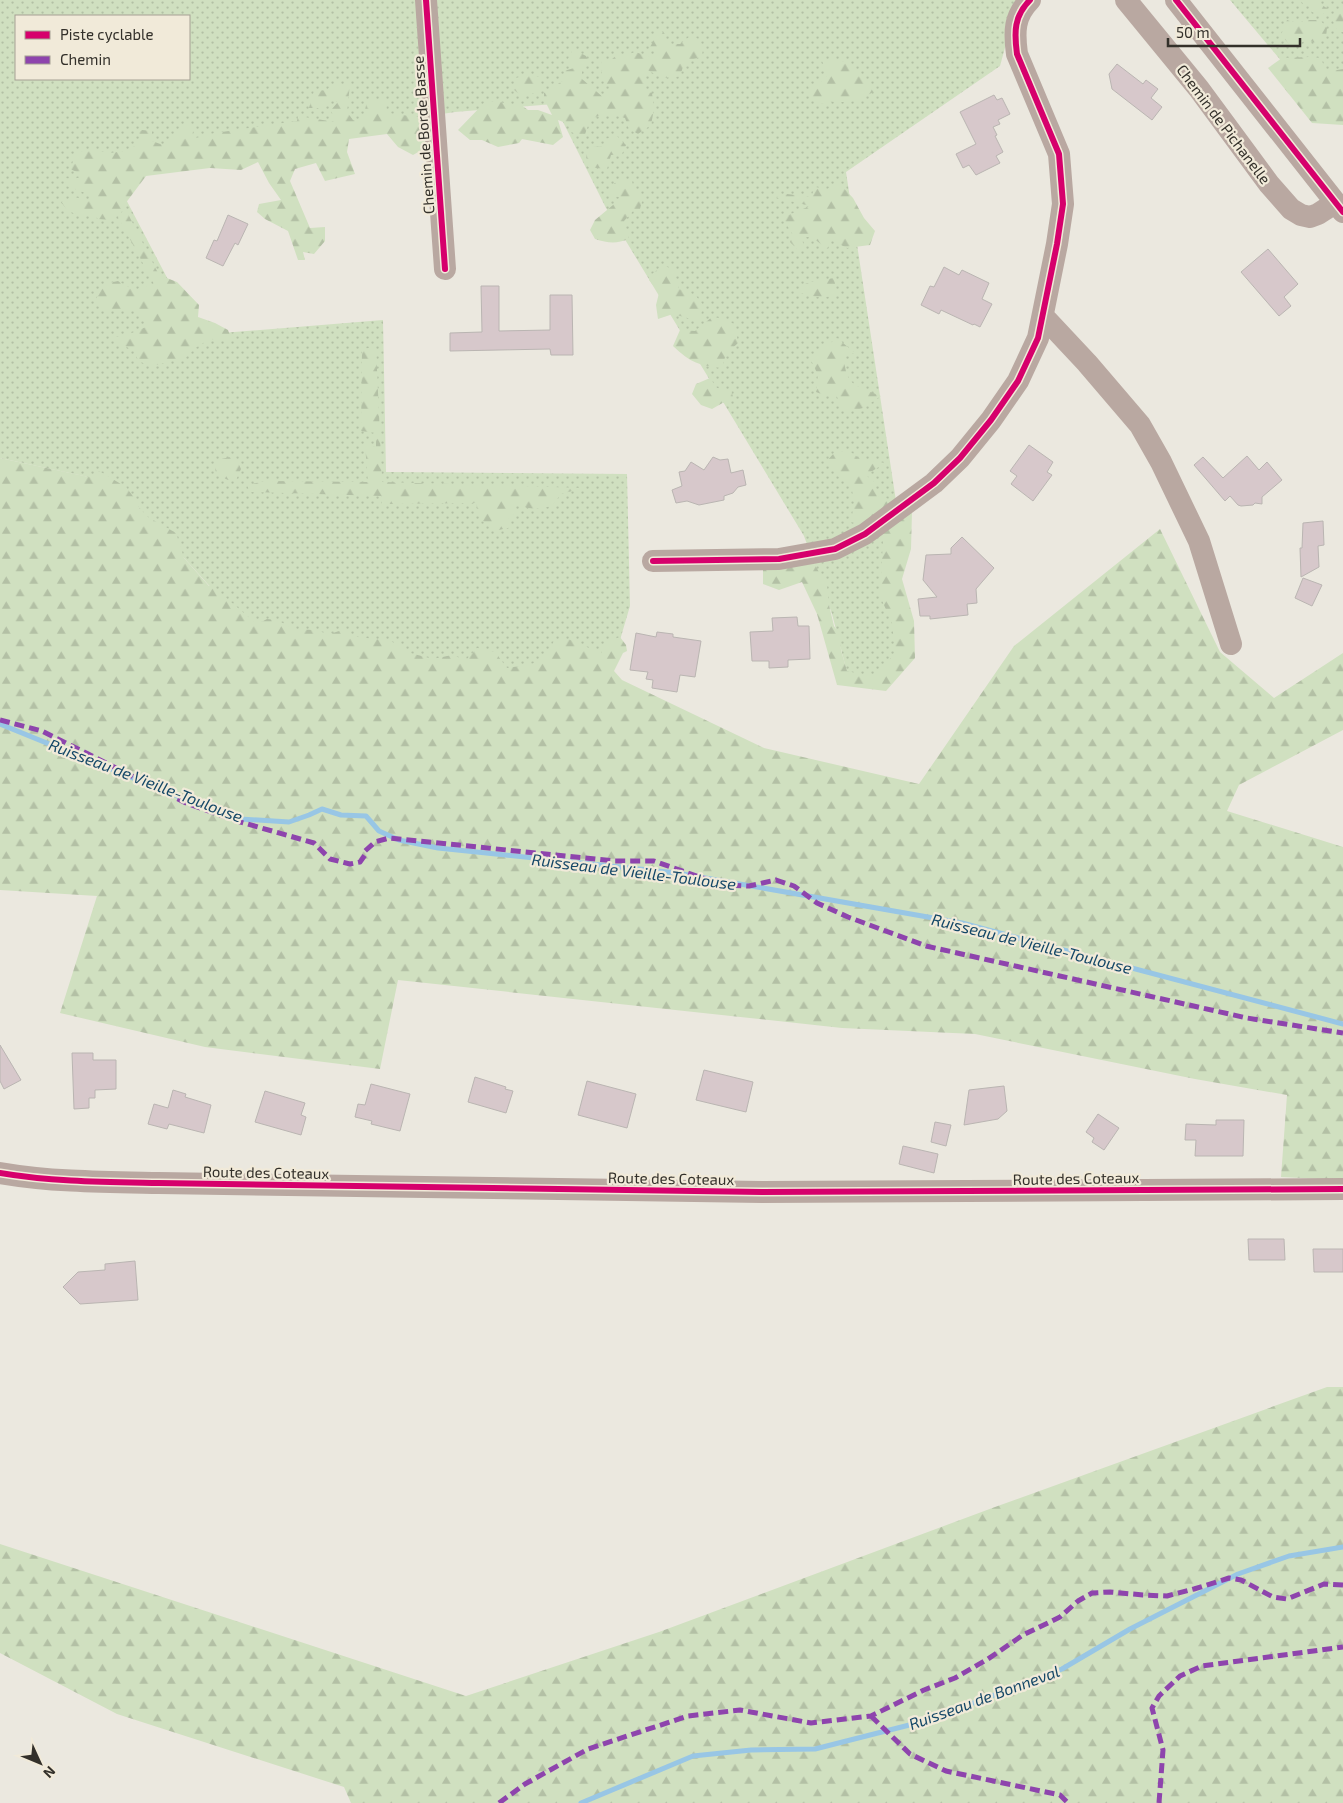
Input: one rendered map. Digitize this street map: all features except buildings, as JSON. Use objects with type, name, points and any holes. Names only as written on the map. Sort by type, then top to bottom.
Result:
[{"type":"street","name":"Chemin de Borde Basse","points":[[426,0],[445,269]]},
{"type":"street","points":[[653,561],[779,559],[835,549],[865,534],[934,483],[960,458],[985,428],[1018,381],[1038,338],[1063,204],[1059,154],[1017,54],[1014,37],[1016,22],[1022,8],[1030,0]]},
{"type":"street","name":"Chemin de Pichanelle","points":[[1126,0],[1193,81],[1269,184],[1291,208],[1301,215],[1310,217],[1339,207]]},
{"type":"street","points":[[1176,0],[1339,207]]},
{"type":"street","points":[[1042,316],[1087,363],[1140,425],[1161,462],[1199,541],[1231,644]]},
{"type":"street","name":"Route des Coteaux","points":[[0,1173],[77,1181],[762,1192],[1343,1189]]},
{"type":"green space","points":[[0,0],[1018,0],[1000,66],[846,172],[896,501],[905,651],[883,682],[849,680],[832,614],[804,536],[606,208],[554,104],[455,112],[108,165],[197,335],[383,320],[386,472],[627,474],[630,606],[610,674],[474,675],[244,624],[116,483],[0,458]]},
{"type":"green space","points":[[1230,0],[1343,0],[1343,119],[1283,63]]},
{"type":"green space","points":[[1291,0],[1319,0],[1319,3],[1328,9],[1321,16],[1312,12],[1311,5],[1304,5],[1301,1]]},
{"type":"green space","points":[[1340,10],[1343,10],[1343,32],[1338,32],[1333,21]]},
{"type":"green space","points":[[1287,20],[1299,23],[1306,20],[1320,20],[1327,28],[1326,37],[1317,43],[1306,40],[1299,44],[1289,44],[1281,35]]},
{"type":"green space","points":[[660,30],[665,34],[666,44],[680,44],[689,37],[697,38],[703,46],[702,57],[685,61],[680,76],[670,78],[644,68],[644,91],[652,93],[654,109],[651,125],[638,134],[629,129],[625,118],[606,115],[597,116],[593,119],[584,137],[571,132],[571,125],[558,120],[563,137],[553,145],[522,139],[519,143],[498,147],[482,140],[470,140],[458,130],[485,102],[497,101],[507,104],[520,104],[528,110],[538,110],[552,115],[544,99],[544,93],[564,80],[564,71],[574,68],[568,59],[573,49],[586,56],[589,61],[582,70],[582,79],[604,98],[615,86],[606,85],[602,75],[601,59],[611,60],[618,54],[626,55],[635,52],[651,57],[658,52],[650,47]]},
{"type":"green space","points":[[1282,58],[1321,58],[1326,72],[1343,69],[1343,125],[1312,123],[1268,68]]},
{"type":"green space","points":[[828,59],[848,62],[857,75],[868,81],[873,92],[863,98],[850,102],[823,104],[812,100],[808,85],[820,83],[828,75],[822,61]]},
{"type":"green space","points":[[529,74],[539,77],[539,90],[526,96],[513,89],[516,78]]},
{"type":"green space","points":[[332,84],[350,84],[347,112],[353,120],[363,119],[367,101],[386,101],[387,113],[442,120],[423,135],[427,147],[413,155],[398,147],[387,134],[349,139],[347,152],[355,174],[325,181],[316,163],[295,169],[290,181],[310,228],[325,227],[325,241],[314,254],[303,252],[305,260],[298,260],[288,231],[265,219],[257,212],[259,204],[281,200],[258,162],[241,170],[210,168],[146,176],[113,220],[98,219],[89,212],[84,217],[68,211],[61,202],[72,197],[92,200],[88,194],[67,186],[64,178],[73,179],[86,176],[70,169],[76,154],[87,149],[110,153],[124,151],[141,143],[139,132],[142,130],[152,131],[152,141],[163,145],[176,134],[177,130],[187,123],[193,131],[192,139],[215,133],[297,121],[298,116],[335,122],[331,110],[338,102],[331,100],[325,108],[309,108],[314,91],[327,90]]},
{"type":"green space","points":[[617,136],[626,145],[622,154],[611,155],[607,169],[588,167],[586,154],[590,147],[606,146],[605,139]]},
{"type":"green space","points":[[620,179],[632,181],[634,190],[643,197],[640,209],[633,211],[624,221],[629,239],[612,242],[595,239],[590,230],[595,220],[619,200],[619,197],[611,196],[611,186]]},
{"type":"green space","points":[[839,183],[853,198],[864,218],[875,231],[870,245],[847,248],[831,240],[827,249],[812,237],[802,237],[804,249],[798,250],[790,242],[793,235],[784,220],[786,216],[810,206],[775,197],[787,194],[811,197],[815,187],[827,189]]},
{"type":"green space","points":[[125,208],[159,275],[177,282],[199,305],[198,317],[228,330],[232,341],[210,339],[195,348],[184,359],[157,365],[138,361],[135,351],[116,342],[116,337],[127,335],[146,327],[143,319],[134,311],[102,311],[95,301],[104,284],[118,281],[134,290],[154,284],[118,217]]},
{"type":"green space","points":[[663,265],[674,270],[679,289],[695,295],[704,306],[698,321],[673,314],[658,319],[656,305],[659,293],[649,280],[652,274]]},
{"type":"green space","points":[[834,278],[837,295],[819,297],[801,293],[799,286]]},
{"type":"green space","points":[[712,317],[726,319],[735,325],[738,343],[726,354],[722,368],[695,362],[673,346],[680,330],[695,331]]},
{"type":"green space","points":[[837,338],[855,353],[844,356],[850,380],[859,387],[881,396],[863,408],[849,412],[840,405],[836,394],[827,396],[816,392],[818,375],[810,358]]},
{"type":"green space","points":[[376,347],[382,482],[583,488],[561,494],[552,506],[534,509],[516,503],[514,514],[507,520],[512,527],[494,531],[480,519],[476,503],[382,504],[381,496],[250,492],[247,485],[265,481],[368,482],[365,445],[376,447],[376,433],[361,431],[362,349]]},
{"type":"green space","points":[[710,378],[717,388],[731,390],[733,397],[712,409],[701,405],[692,394],[696,384]]},
{"type":"green space","points":[[848,450],[860,459],[885,463],[866,475],[874,482],[878,496],[896,501],[870,527],[851,522],[854,503],[851,483],[839,477],[826,462],[834,453]]},
{"type":"green space","points":[[235,456],[241,469],[236,480],[228,480],[216,474],[215,466],[221,459]]},
{"type":"green space","points":[[0,458],[89,477],[99,471],[126,487],[135,499],[134,502],[148,517],[176,533],[184,558],[209,586],[212,586],[257,624],[267,619],[277,620],[294,629],[313,630],[330,634],[342,630],[358,637],[391,641],[410,653],[433,659],[452,655],[466,660],[477,648],[495,652],[507,668],[528,665],[543,660],[554,641],[569,640],[601,654],[605,642],[620,637],[626,645],[627,651],[623,653],[614,671],[622,680],[764,748],[919,784],[1014,646],[1160,529],[1220,652],[1274,698],[1343,653],[1343,730],[1239,785],[1227,811],[1343,847],[1343,1180],[1281,1177],[1287,1095],[1195,1079],[975,1034],[842,1028],[398,980],[380,1069],[205,1047],[60,1013],[97,896],[0,890]]},
{"type":"green space","points":[[912,512],[911,549],[902,579],[914,621],[915,658],[886,691],[837,685],[817,614],[802,582],[779,590],[763,584],[763,567],[812,560],[827,586],[829,605],[834,626],[840,635],[841,650],[847,671],[865,675],[878,675],[895,652],[892,623],[880,596],[883,540],[878,528]]},
{"type":"green space","points":[[1327,1387],[1343,1387],[1343,1803],[351,1803],[344,1787],[117,1714],[0,1653],[0,1544],[466,1696],[659,1632],[995,1507]]},
{"type":"waterway","name":"Ruisseau de Vieille-Toulouse","points":[[0,724],[182,798],[240,819],[289,822],[322,809],[341,815],[366,816],[379,831],[399,840],[438,848],[677,873],[962,923],[1343,1024]]},
{"type":"waterway","name":"Ruisseau de Bonneval","points":[[581,1803],[693,1756],[751,1750],[815,1749],[929,1720],[1062,1669],[1130,1629],[1238,1574],[1289,1556],[1343,1547]]},
{"type":"marked path","points":[[0,720],[42,731],[186,803],[237,821],[314,843],[330,859],[350,864],[360,862],[365,855],[365,851],[375,842],[389,838],[615,861],[654,861],[725,885],[749,886],[776,880],[794,886],[817,903],[848,917],[926,946],[1247,1018],[1343,1033]]},
{"type":"marked path","points":[[499,1803],[525,1784],[588,1749],[688,1716],[740,1710],[811,1723],[871,1716],[924,1690],[955,1678],[988,1659],[1023,1635],[1060,1617],[1078,1601],[1092,1593],[1110,1592],[1167,1596],[1229,1578],[1241,1580],[1273,1597],[1287,1599],[1324,1584],[1343,1585]]},
{"type":"marked path","points":[[1159,1803],[1163,1750],[1152,1708],[1159,1696],[1180,1676],[1202,1666],[1343,1647]]},
{"type":"marked path","points":[[871,1716],[910,1754],[946,1771],[1060,1795],[1068,1803]]},
{"type":"cycle path","points":[[426,0],[445,269]]},
{"type":"cycle path","points":[[653,561],[779,559],[835,549],[865,534],[934,483],[960,458],[991,420],[1018,381],[1038,338],[1063,204],[1059,154],[1017,54],[1016,25],[1021,12],[1030,0]]},
{"type":"cycle path","points":[[1176,0],[1343,212]]},
{"type":"cycle path","points":[[0,1173],[59,1180],[119,1182],[762,1192],[1343,1189]]}]
